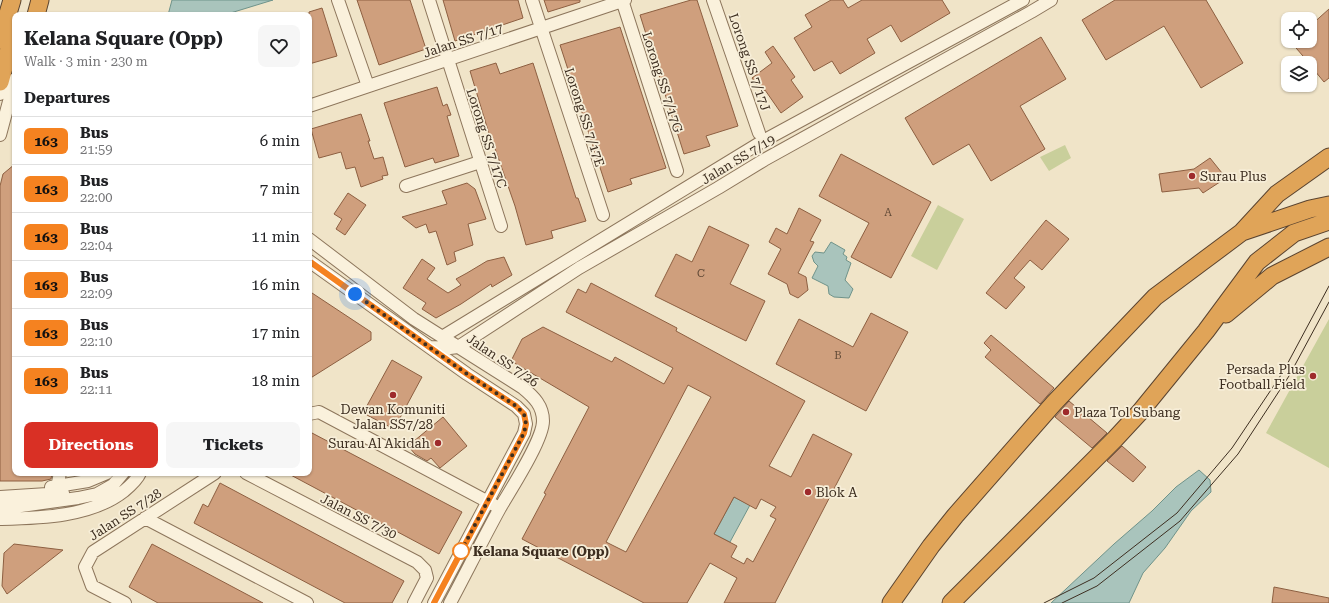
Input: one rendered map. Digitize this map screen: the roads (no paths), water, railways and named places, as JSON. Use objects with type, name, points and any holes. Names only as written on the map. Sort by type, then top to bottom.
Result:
[{"type":"highway","points":[[0,40],[12,0]]},
{"type":"highway","points":[[19,12],[23,0]]},
{"type":"highway","points":[[37,12],[42,0]]},
{"type":"highway","points":[[11,82],[12,68]]},
{"type":"highway","points":[[890,603],[931,546],[955,516],[1054,403],[1155,297],[1242,232],[1277,194],[1329,157]]},
{"type":"highway","points":[[1242,232],[1310,208],[1329,205]]},
{"type":"highway","points":[[951,603],[1116,439],[1206,331],[1257,262],[1294,233],[1329,221]]},
{"type":"highway","points":[[1206,331],[1272,276],[1329,246]]},
{"type":"highway","points":[[900,603],[931,546]]},
{"type":"street","points":[[42,0],[45,12]]},
{"type":"street","points":[[338,0],[368,86]]},
{"type":"street","name":"Lorong SS 7/17C","points":[[429,0],[501,226]]},
{"type":"street","name":"Lorong SS 7/17E","points":[[532,0],[603,214]]},
{"type":"street","name":"Jalan SS 7/17","points":[[312,105],[623,0]]},
{"type":"street","name":"Lorong SS 7/17G","points":[[623,0],[677,171]]},
{"type":"street","name":"Lorong SS 7/17J","points":[[713,0],[759,133]]},
{"type":"street","name":"Jalan SS 7/19","points":[[430,347],[443,343],[764,141],[1023,0]]},
{"type":"street","name":"Jalan SS 7/19","points":[[443,343],[458,346],[578,268],[764,160],[1051,0]]},
{"type":"street","points":[[0,94],[11,82]]},
{"type":"street","points":[[0,143],[11,82]]},
{"type":"street","points":[[406,186],[480,162]]},
{"type":"street","points":[[312,241],[443,343],[450,361]]},
{"type":"street","points":[[312,263],[516,406],[524,414],[526,424],[524,433],[434,603]]},
{"type":"street","name":"Jalan SS 7/26","points":[[450,603],[542,432],[543,420],[540,407],[534,397],[523,388],[458,346]]},
{"type":"street","points":[[312,413],[319,412],[500,509]]},
{"type":"street","points":[[57,487],[59,476]]},
{"type":"street","points":[[0,489],[57,487],[88,482],[100,476]]},
{"type":"street","points":[[0,497],[58,494],[94,487],[116,476]]},
{"type":"street","points":[[0,509],[97,494],[112,486],[120,476]]},
{"type":"street","points":[[0,519],[46,517],[102,505],[114,499],[129,487],[138,476]]},
{"type":"street","name":"Jalan SS 7/28","points":[[124,603],[92,586],[85,567],[93,552],[210,476]]},
{"type":"street","name":"Jalan SS 7/30","points":[[252,476],[417,562],[425,570],[427,578],[414,603]]},
{"type":"street","points":[[145,518],[307,603]]},
{"type":"water","points":[[172,0],[273,0],[234,12],[169,12]]},
{"type":"water","points":[[831,242],[845,250],[843,254],[847,257],[846,260],[851,263],[845,280],[853,289],[849,298],[834,297],[829,294],[828,286],[812,278],[818,266],[814,262],[812,256],[815,252],[824,253]]},
{"type":"water","points":[[1199,470],[1210,480],[1211,492],[1191,511],[1165,548],[1143,573],[1129,603],[1051,603],[1152,511],[1176,487]]},
{"type":"water","points":[[734,497],[750,505],[730,542],[714,534]]},
{"type":"tram line","points":[[1044,603],[1094,578],[1177,513],[1232,448],[1283,372],[1329,286]]},
{"type":"tram line","points":[[1062,603],[1097,586],[1180,521],[1238,454],[1289,376],[1329,302]]},
{"type":"place","name":"Surau Plus","points":[[1192,176]]},
{"type":"place","name":"Persada Plus Football Field","points":[[1313,376]]},
{"type":"place","name":"Dewan Komuniti Jalan SS7/28","points":[[393,395]]},
{"type":"place","name":"Plaza Tol Subang","points":[[1066,412]]},
{"type":"place","name":"Surau Al Akidah","points":[[438,443]]},
{"type":"place","name":"Blok A","points":[[808,492]]},
{"type":"place","name":"Kelana Square (Opp)","points":[[461,551]]}]
